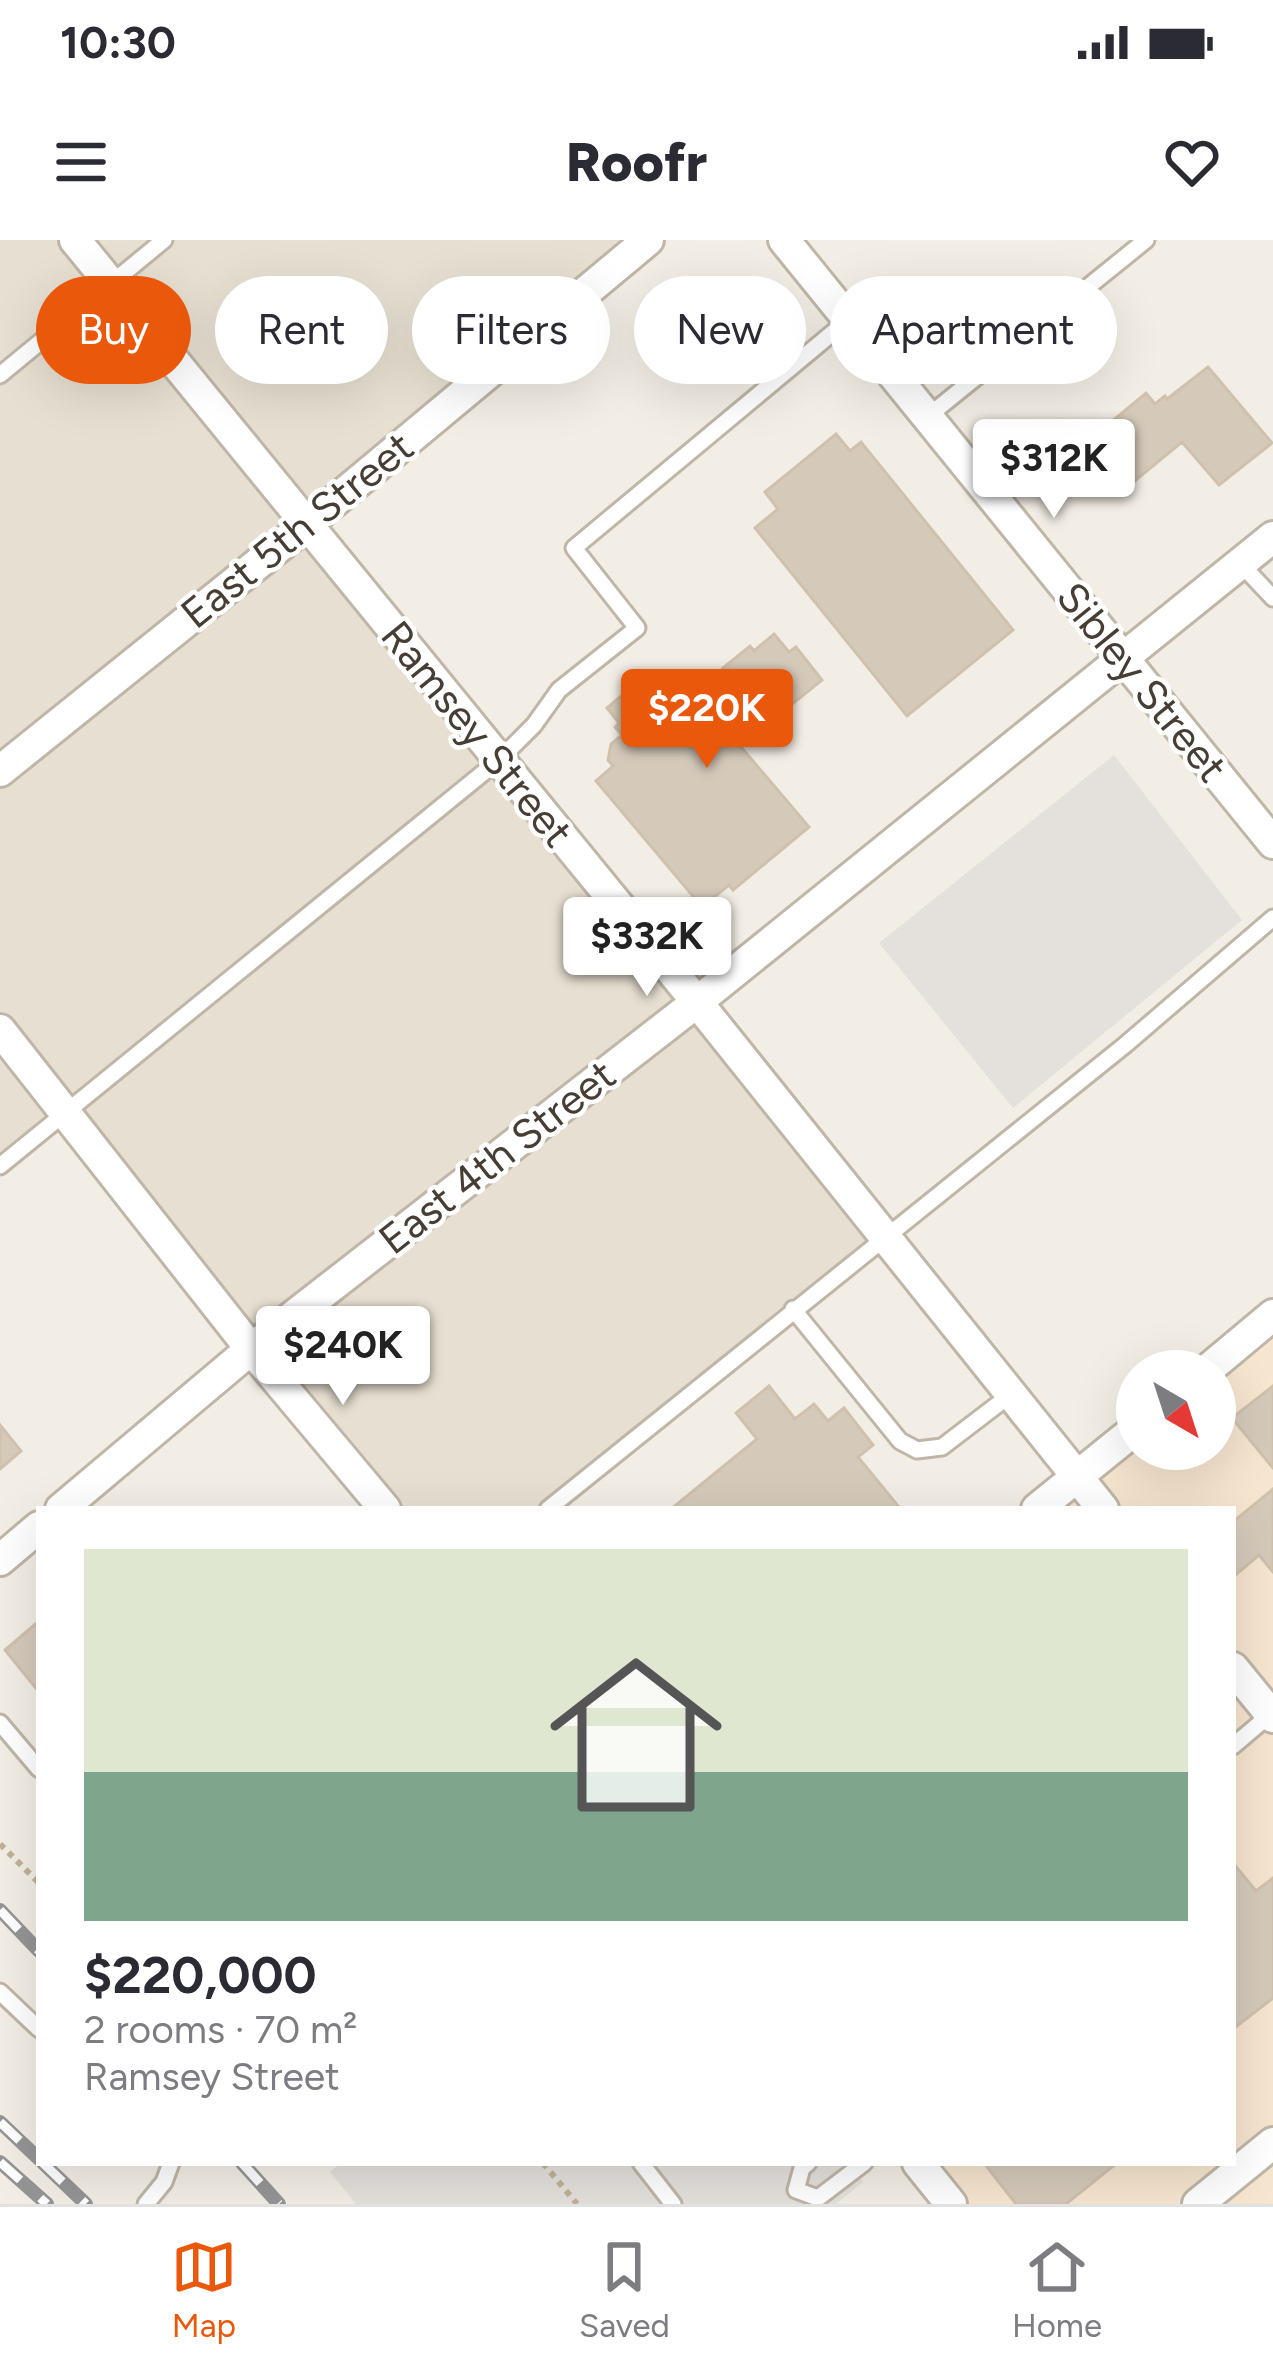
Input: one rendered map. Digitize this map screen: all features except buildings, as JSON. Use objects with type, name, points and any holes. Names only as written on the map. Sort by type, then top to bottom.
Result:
[{"type":"street","name":"Ramsey Street","points":[[75,240],[105,276]]},
{"type":"street","name":"East 5th Street","points":[[0,771],[306,525],[648,240]]},
{"type":"street","name":"Sibley Street","points":[[784,240],[830,298]]},
{"type":"street","name":"Ramsey Street","points":[[191,382],[1101,1506]]},
{"type":"street","name":"Sibley Street","points":[[900,384],[1273,844]]},
{"type":"street","name":"East 4th Street","points":[[65,1506],[250,1349],[697,1002],[1273,537]]},
{"type":"street","points":[[0,1030],[250,1349],[382,1506]]},
{"type":"street","points":[[1232,1350],[1273,1316]]},
{"type":"street","points":[[1041,1506],[1116,1445]]},
{"type":"street","points":[[0,1560],[36,1530]]},
{"type":"street","points":[[1236,1672],[1272,1715]]},
{"type":"street","points":[[1198,2204],[1273,2143]]},
{"type":"street","points":[[920,2166],[951,2204]]},
{"type":"lane","points":[[120,276],[164,240]]},
{"type":"lane","points":[[927,417],[1146,240]]},
{"type":"lane","points":[[0,1166],[499,760],[559,691],[638,628],[574,548],[830,335]]},
{"type":"lane","points":[[0,375],[36,345]]},
{"type":"lane","points":[[1241,564],[1273,598]]},
{"type":"lane","points":[[552,1506],[1125,1045],[1273,918]]},
{"type":"lane","points":[[793,1310],[900,1441],[916,1450],[942,1447],[1010,1395]]},
{"type":"lane","points":[[1236,1744],[1272,1715]]},
{"type":"lane","points":[[0,1723],[36,1765]]},
{"type":"lane","points":[[0,1992],[36,2026]]},
{"type":"lane","points":[[146,2204],[170,2166]]},
{"type":"lane","points":[[642,2166],[674,2204]]},
{"type":"lane","points":[[804,2166],[796,2190],[818,2198],[860,2166]]},
{"type":"path","points":[[0,1844],[36,1879]]},
{"type":"path","points":[[546,2166],[578,2204]]},
{"type":"shaded area","points":[[0,240],[648,240],[605,276],[412,276],[412,384],[476,384],[307,525],[886,1238],[552,1506],[383,1506],[65,1113],[0,1166]]},
{"type":"shaded area","points":[[1114,755],[1242,920],[1013,1108],[879,943]]},
{"type":"shaded area","points":[[1273,1315],[1273,2204],[951,2204],[920,2166],[1236,2166],[1236,1506],[1041,1506],[1116,1445],[1116,1470],[1236,1470],[1236,1351]]},
{"type":"shaded area","points":[[337,2166],[850,2166],[863,2182],[836,2204],[356,2204],[330,2172]]},
{"type":"railway","points":[[0,1910],[36,1948]]},
{"type":"railway","points":[[0,2122],[36,2156]]},
{"type":"railway","points":[[0,2162],[47,2204]]},
{"type":"railway","points":[[46,2166],[86,2204]]},
{"type":"railway","points":[[245,2166],[279,2204]]}]
